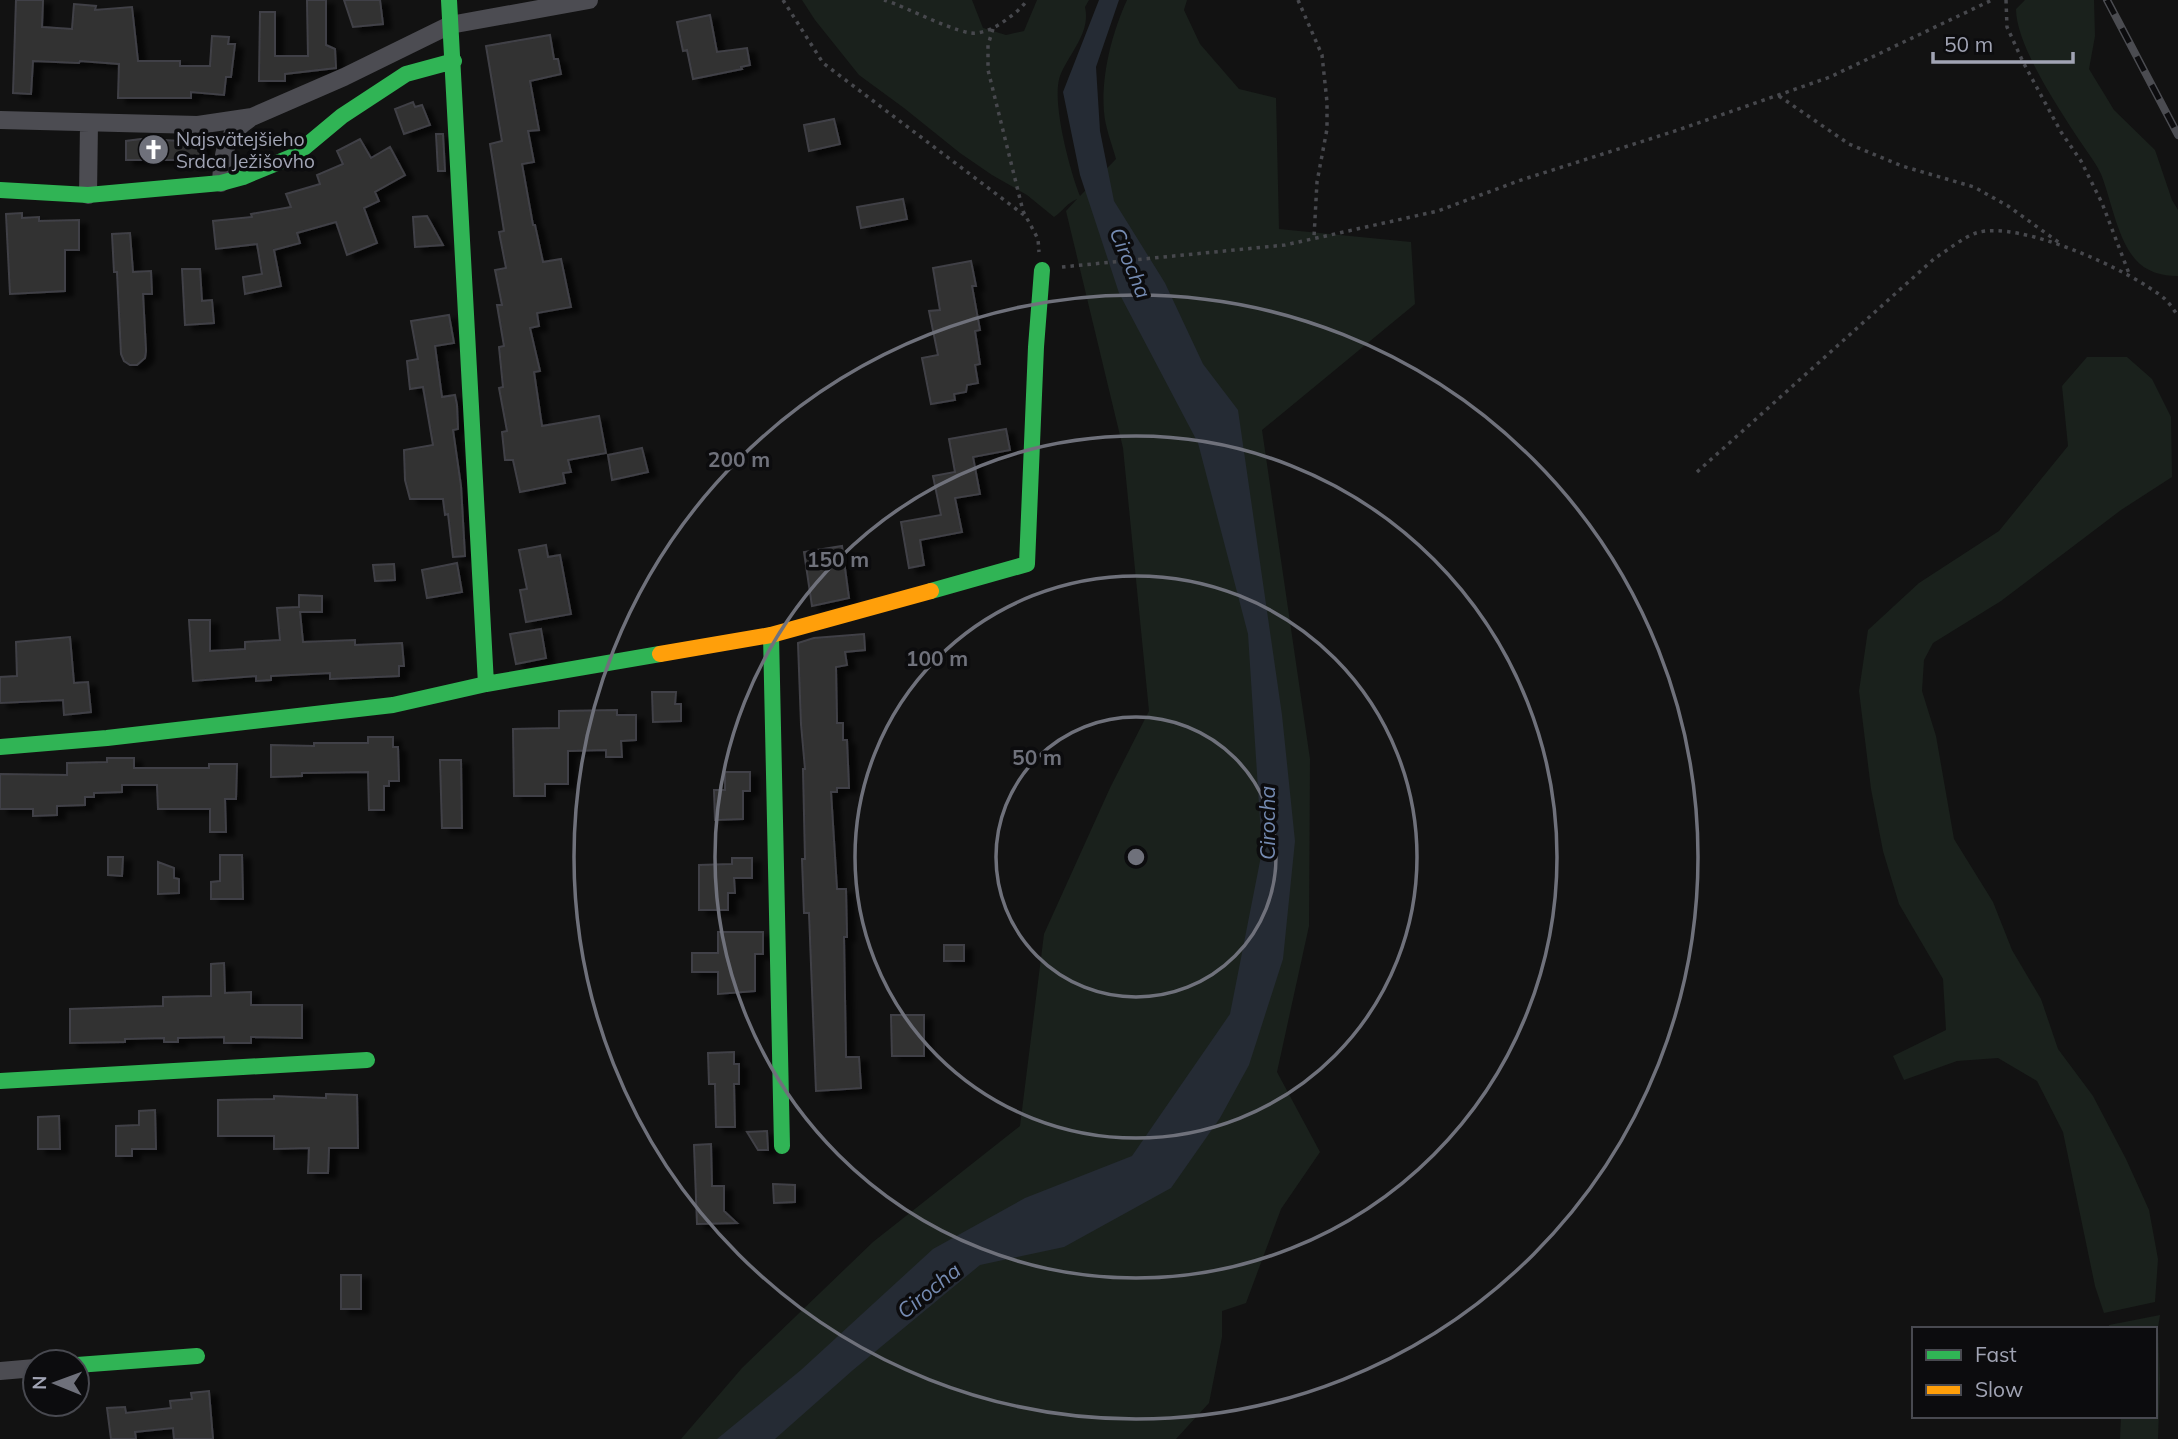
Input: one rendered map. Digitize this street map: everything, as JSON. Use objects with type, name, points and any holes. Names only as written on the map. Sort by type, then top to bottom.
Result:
[{"type":"street","points":[[449,0],[486,684]]},
{"type":"street","points":[[221,183],[221,164],[231,134],[252,117],[450,25],[589,0]]},
{"type":"street","points":[[0,190],[88,195],[221,183],[243,177],[294,156],[342,116],[406,74],[454,61]]},
{"type":"street","points":[[0,120],[198,125],[252,117]]},
{"type":"street","points":[[88,195],[89,123]]},
{"type":"street","points":[[0,747],[107,738],[393,705],[486,684],[771,635],[1027,564],[1042,270]]},
{"type":"street","points":[[771,635],[782,1146]]},
{"type":"street","points":[[0,1081],[367,1060]]},
{"type":"street","points":[[91,1364],[197,1356]]},
{"type":"street","points":[[0,1371],[21,1369]]},
{"type":"path","points":[[783,0],[823,63],[1027,217]]},
{"type":"path","points":[[884,0],[902,5],[957,30],[974,34],[993,29],[1027,0]]},
{"type":"path","points":[[1298,0],[1322,55],[1327,102],[1327,129],[1317,183],[1314,237]]},
{"type":"path","points":[[1067,267],[1285,245],[1438,211],[1518,181],[1678,130],[1830,77],[1992,0]]},
{"type":"path","points":[[2006,0],[2007,27],[2022,62],[2061,132],[2081,161],[2102,202],[2130,276]]},
{"type":"path","points":[[993,29],[988,45],[988,70],[1023,211],[1038,239],[1042,270]]},
{"type":"path","points":[[1778,95],[1849,144],[1902,166],[1974,187],[2008,206],[2065,247]]},
{"type":"path","points":[[1697,472],[1935,258],[1978,232],[2028,235],[2065,247],[2130,276],[2167,301],[2178,316]]},
{"type":"shaded area","points":[[802,0],[972,0],[983,28],[1006,35],[1024,31],[1037,0],[1089,0],[1085,7],[1085,26],[1060,76],[1058,87],[1063,136],[1080,196],[1116,159],[1105,118],[1104,84],[1112,40],[1127,0],[1187,0],[1184,10],[1200,44],[1239,89],[1276,98],[1279,229],[1411,242],[1415,304],[1262,430],[1310,759],[1309,926],[1277,1072],[1320,1152],[1281,1209],[1246,1303],[1222,1311],[1222,1337],[1209,1403],[1176,1439],[681,1439],[742,1368],[873,1242],[1020,1126],[1044,934],[1110,788],[1149,711],[1123,448],[1066,211],[1077,199],[1054,217],[1027,195],[960,153],[859,75]]},
{"type":"shaded area","points":[[2025,0],[2094,0],[2095,36],[2089,69],[2114,110],[2155,150],[2178,210],[2178,276],[2149,270],[2135,259],[2129,250],[2099,171],[2053,99],[2024,42],[2016,9]]},
{"type":"shaded area","points":[[2087,357],[2127,357],[2152,379],[2171,417],[2172,477],[2121,510],[2001,601],[1933,643],[1924,660],[1922,691],[1936,736],[1954,839],[1993,902],[2012,950],[2041,999],[2058,1049],[2093,1096],[2149,1210],[2158,1259],[2155,1302],[2104,1313],[2095,1286],[2063,1132],[2037,1081],[1998,1058],[1957,1061],[1904,1080],[1893,1056],[1946,1030],[1943,979],[1899,904],[1883,851],[1871,789],[1859,691],[1868,630],[1919,583],[1999,531],[2068,446],[2062,386]]},
{"type":"shaded area","points":[[2160,1315],[2158,1439],[2120,1439],[2121,1418],[2157,1418],[2157,1327],[2109,1325]]},
{"type":"water","name":"Cirocha","points":[[1099,0],[1119,0],[1096,67],[1100,131],[1114,201],[1165,283],[1203,364],[1238,410],[1282,715],[1295,841],[1283,959],[1249,1065],[1220,1118],[1171,1188],[1064,1247],[980,1265],[853,1370],[775,1439],[717,1439],[801,1370],[933,1249],[1025,1198],[1132,1156],[1230,1014],[1262,851],[1248,634],[1198,443],[1119,293],[1080,175],[1063,92]]},
{"type":"building","points":[[16,0],[43,0],[42,27],[72,29],[74,4],[96,6],[95,10],[132,7],[138,61],[180,61],[180,66],[210,66],[212,36],[229,37],[228,44],[235,44],[231,77],[226,77],[224,95],[191,92],[191,98],[118,98],[119,64],[80,61],[33,61],[31,94],[13,93]]},
{"type":"building","points":[[307,0],[326,0],[326,45],[335,49],[336,68],[285,74],[285,81],[259,81],[260,12],[275,12],[275,56],[308,56]]},
{"type":"building","points":[[344,0],[380,0],[383,24],[353,27]]},
{"type":"building","points":[[710,15],[717,52],[747,48],[750,65],[693,79],[677,22]]},
{"type":"building","points":[[550,35],[554,59],[558,59],[561,74],[530,81],[539,130],[528,131],[534,162],[522,164],[543,262],[561,259],[571,307],[537,313],[539,326],[530,328],[540,371],[534,372],[542,426],[599,416],[606,453],[568,460],[571,472],[563,473],[565,483],[520,492],[513,460],[505,460],[502,432],[507,431],[499,388],[503,387],[499,347],[504,346],[497,305],[502,305],[495,270],[506,268],[499,232],[504,231],[490,144],[502,141],[486,46]]},
{"type":"building","points":[[413,102],[415,107],[422,105],[430,125],[404,134],[395,109]]},
{"type":"building","points":[[834,119],[840,144],[809,151],[804,125]]},
{"type":"building","points":[[436,134],[443,134],[445,171],[438,171]]},
{"type":"building","name":"Najsvätejšieho Srdca Ježišovho","points":[[141,139],[203,142],[203,157],[126,160],[126,141]]},
{"type":"building","points":[[360,139],[371,158],[390,147],[405,175],[375,192],[379,201],[364,208],[377,243],[347,255],[336,222],[297,233],[300,243],[274,250],[281,286],[245,294],[243,277],[262,274],[257,244],[216,249],[213,221],[252,217],[251,214],[291,207],[286,194],[320,184],[317,175],[343,164],[337,151]]},
{"type":"building","points":[[903,199],[907,219],[861,228],[857,207]]},
{"type":"building","points":[[22,213],[22,218],[39,217],[39,221],[79,220],[79,250],[65,250],[65,291],[10,294],[6,214]]},
{"type":"building","points":[[427,216],[443,245],[415,247],[413,217]]},
{"type":"building","points":[[130,233],[133,272],[151,271],[152,294],[143,294],[145,358],[137,365],[124,361],[121,354],[117,272],[114,272],[112,234]]},
{"type":"building","points":[[971,261],[976,286],[972,286],[980,330],[975,331],[980,364],[975,365],[978,383],[967,385],[966,392],[954,394],[955,400],[931,404],[922,358],[938,355],[929,311],[940,310],[933,268]]},
{"type":"building","points":[[182,269],[200,269],[202,301],[212,300],[214,323],[185,325]]},
{"type":"building","points":[[449,315],[454,343],[435,346],[442,397],[455,395],[457,405],[458,429],[453,430],[461,486],[465,556],[453,557],[448,514],[445,515],[443,499],[410,499],[405,480],[404,450],[433,445],[423,387],[410,389],[407,361],[418,359],[411,321]]},
{"type":"building","points":[[1006,429],[1010,450],[973,457],[980,494],[955,498],[962,532],[920,540],[924,565],[909,568],[901,522],[941,515],[933,476],[955,472],[949,439]]},
{"type":"building","points":[[642,448],[648,472],[612,480],[608,455]]},
{"type":"building","points":[[546,545],[548,557],[560,555],[571,614],[526,622],[520,590],[527,589],[519,550]]},
{"type":"building","points":[[842,546],[849,598],[812,606],[804,552]]},
{"type":"building","points":[[457,563],[462,592],[427,598],[422,570]]},
{"type":"building","points":[[394,564],[395,580],[375,581],[373,565]]},
{"type":"building","points":[[299,595],[322,596],[322,612],[300,612],[303,642],[355,640],[355,645],[402,643],[404,666],[399,666],[399,676],[330,679],[330,673],[271,676],[271,680],[256,681],[256,676],[193,681],[189,620],[210,620],[210,651],[245,649],[245,642],[280,640],[277,608],[299,607]]},
{"type":"building","points":[[541,629],[546,658],[516,664],[510,634]]},
{"type":"building","points":[[864,634],[865,650],[845,652],[847,665],[836,667],[837,723],[843,723],[843,740],[847,740],[849,788],[837,788],[837,792],[831,792],[837,889],[846,889],[846,1057],[859,1057],[861,1088],[816,1091],[809,913],[804,913],[802,859],[805,859],[805,769],[798,643],[814,638]]},
{"type":"building","points":[[70,637],[74,683],[88,682],[91,712],[64,715],[63,700],[0,703],[0,677],[17,676],[16,642]]},
{"type":"building","points":[[652,692],[676,692],[675,704],[681,704],[681,721],[653,722]]},
{"type":"building","points":[[617,710],[617,715],[636,715],[636,740],[621,741],[622,757],[606,757],[606,750],[568,751],[568,784],[545,784],[545,796],[514,796],[513,729],[559,728],[559,711]]},
{"type":"building","points":[[368,737],[393,737],[393,747],[398,747],[399,781],[389,781],[389,786],[384,786],[384,810],[369,810],[368,772],[302,773],[302,776],[271,777],[271,745],[368,743]]},
{"type":"building","points":[[107,758],[134,758],[134,768],[209,768],[209,764],[237,764],[236,799],[225,799],[226,832],[210,832],[210,809],[158,809],[157,785],[122,785],[122,792],[94,793],[94,797],[85,797],[85,805],[57,806],[57,815],[33,816],[33,809],[0,809],[0,774],[67,775],[67,763],[107,762]]},
{"type":"building","points":[[440,760],[461,760],[462,828],[442,828]]},
{"type":"building","points":[[725,772],[750,772],[750,791],[743,791],[743,819],[715,820],[714,790],[725,790]]},
{"type":"building","points":[[220,855],[242,855],[243,899],[211,899],[211,882],[220,881]]},
{"type":"building","points":[[108,857],[123,857],[122,876],[108,875]]},
{"type":"building","points":[[732,858],[752,858],[752,878],[734,878],[735,893],[728,893],[728,910],[699,910],[699,865],[732,864]]},
{"type":"building","points":[[158,862],[174,868],[174,878],[179,879],[179,893],[158,894]]},
{"type":"building","points":[[718,932],[763,932],[763,954],[755,954],[755,991],[718,994],[718,972],[692,972],[692,953],[718,953]]},
{"type":"building","points":[[944,945],[964,945],[964,961],[944,961]]},
{"type":"building","points":[[224,963],[225,993],[251,992],[251,1005],[302,1005],[302,1038],[251,1037],[251,1043],[224,1043],[224,1037],[178,1038],[178,1042],[164,1042],[164,1038],[70,1043],[70,1009],[163,1006],[163,997],[211,996],[211,964]]},
{"type":"building","points":[[891,1015],[924,1015],[924,1056],[892,1056]]},
{"type":"building","points":[[734,1052],[734,1064],[739,1064],[739,1084],[734,1084],[735,1127],[716,1127],[715,1084],[709,1084],[708,1053]]},
{"type":"building","points":[[326,1094],[357,1095],[358,1148],[329,1148],[328,1173],[308,1173],[309,1148],[274,1149],[274,1136],[218,1136],[218,1100],[274,1099],[274,1096],[326,1098]]},
{"type":"building","points":[[155,1110],[156,1149],[132,1149],[132,1156],[116,1156],[116,1126],[139,1125],[139,1111]]},
{"type":"building","points":[[59,1116],[60,1149],[38,1149],[38,1117]]},
{"type":"building","points":[[767,1131],[768,1150],[758,1150],[747,1132]]},
{"type":"building","points":[[711,1144],[712,1186],[724,1186],[724,1211],[737,1223],[697,1224],[694,1145]]},
{"type":"building","points":[[773,1184],[795,1185],[795,1202],[774,1203]]},
{"type":"building","points":[[341,1275],[361,1275],[361,1309],[341,1309]]},
{"type":"building","points":[[209,1391],[213,1439],[174,1439],[173,1428],[135,1432],[136,1439],[111,1439],[107,1408],[125,1407],[126,1413],[171,1408],[170,1401],[192,1399],[191,1393]]},
{"type":"railway","points":[[2107,0],[2178,135]]},
{"type":"traffic: fast","points":[[449,0],[486,684]]},
{"type":"traffic: fast","points":[[0,190],[88,195],[221,183],[243,177],[294,156],[342,116],[406,74],[454,61]]},
{"type":"traffic: fast","points":[[931,591],[1027,564],[1042,270]]},
{"type":"traffic: fast","points":[[771,635],[782,1146]]},
{"type":"traffic: fast","points":[[0,747],[107,738],[393,705],[486,684],[660,654]]},
{"type":"traffic: fast","points":[[0,1081],[367,1060]]},
{"type":"traffic: fast","points":[[91,1364],[197,1356]]},
{"type":"traffic: slow","points":[[660,654],[771,635],[931,591]]},
{"type":"place","name":"Najsvätejšieho Srdca Ježišovho","points":[[153,150]]}]
